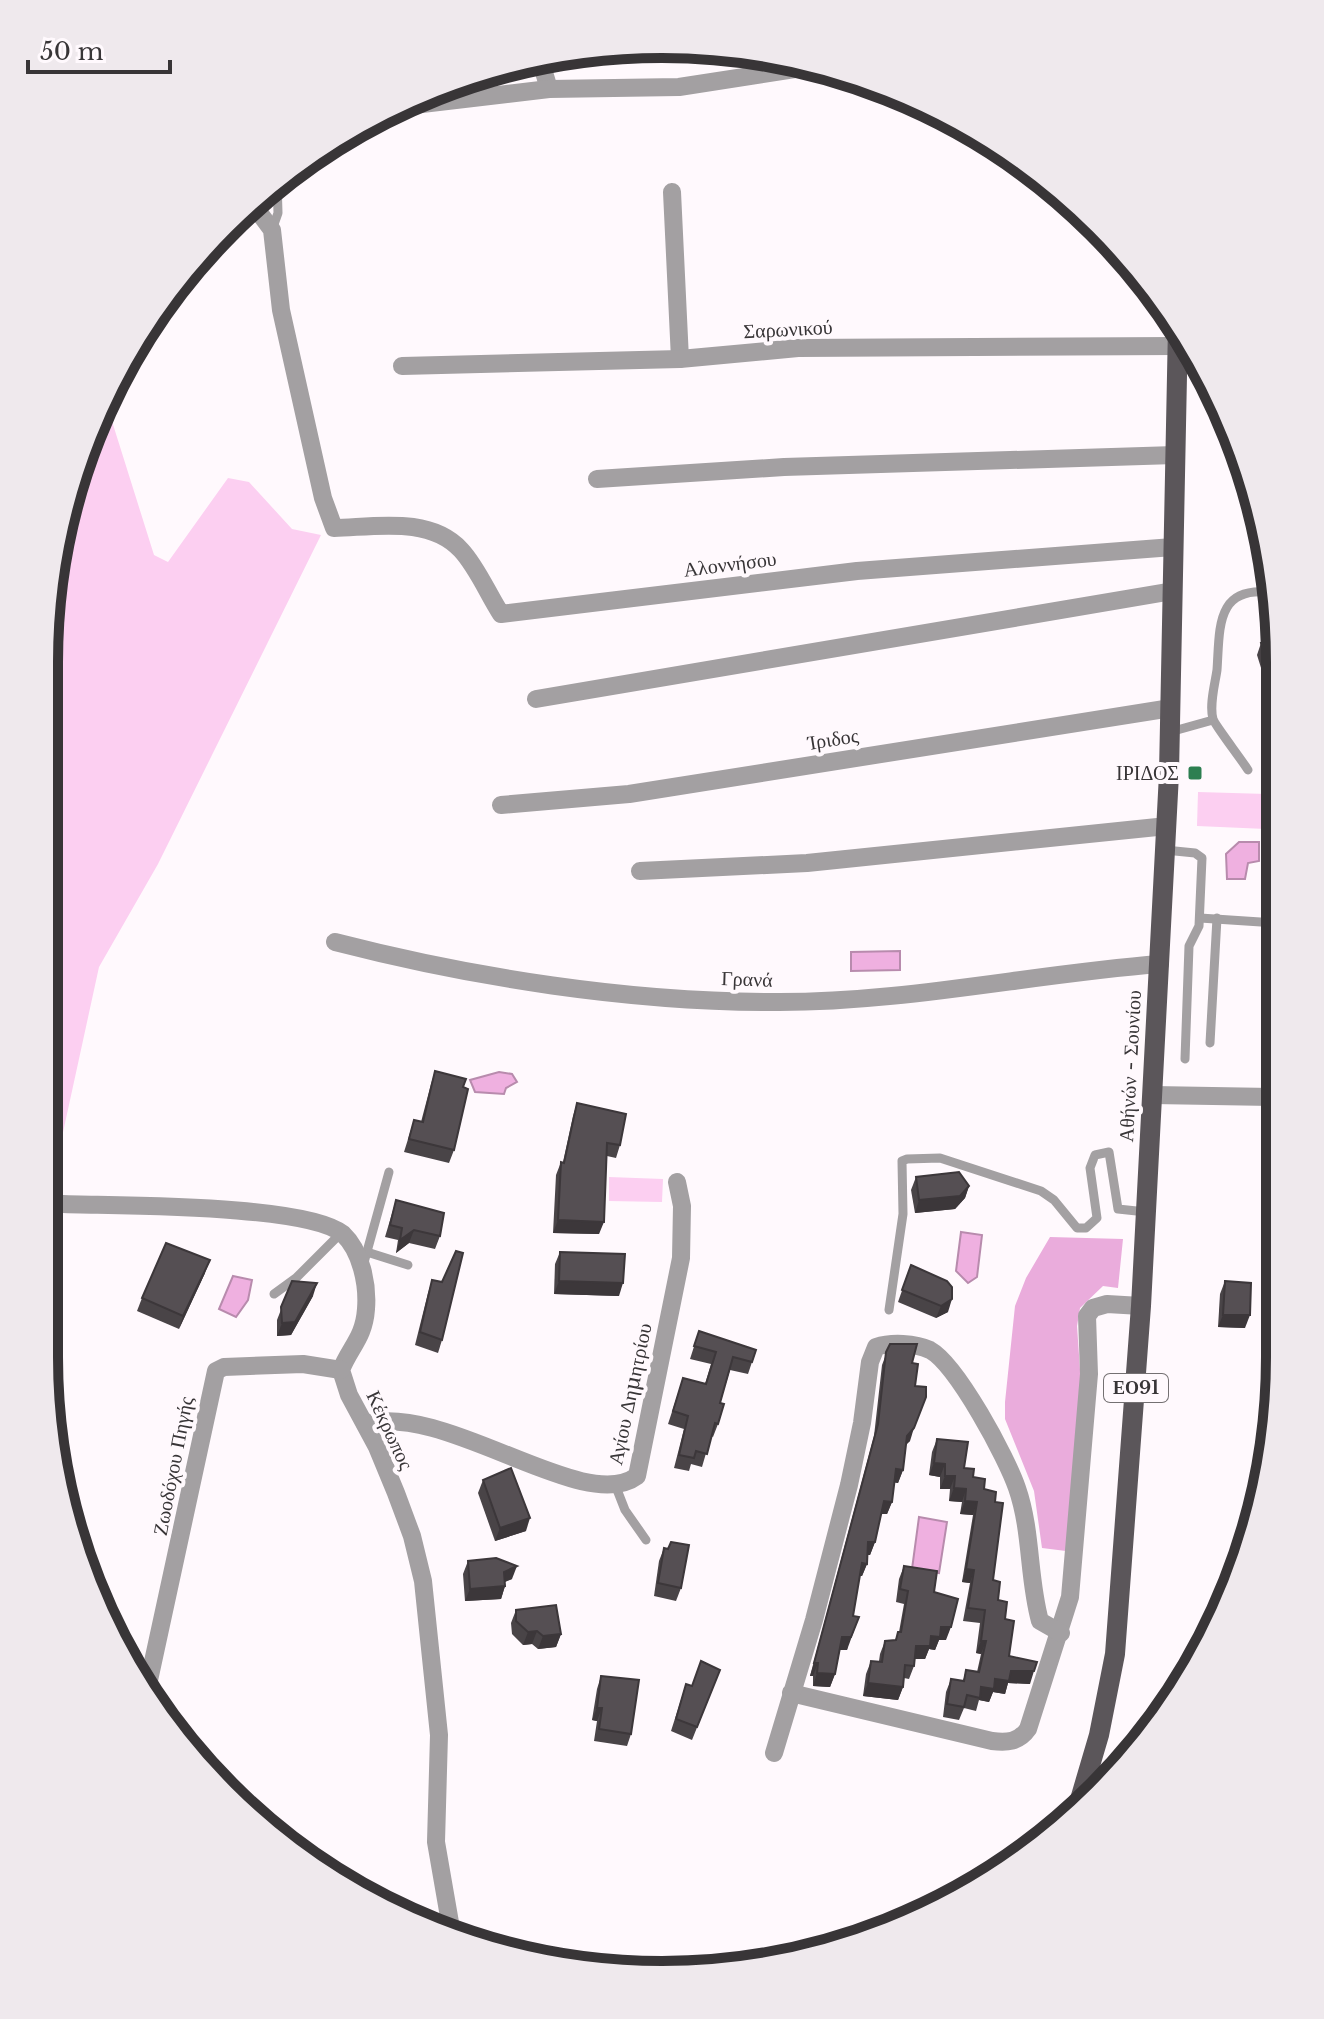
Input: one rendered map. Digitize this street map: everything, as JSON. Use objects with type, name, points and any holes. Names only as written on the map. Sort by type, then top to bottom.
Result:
[{"type":"main road","name":"Αθήνών - Σουνίου","points":[[1083,1790],[1099,1735],[1115,1654],[1141,1306],[1167,826],[1178,348]]},
{"type":"street","points":[[543,70],[549,89]]},
{"type":"street","points":[[435,102],[549,89],[679,87],[783,71]]},
{"type":"street","points":[[672,192],[680,359]]},
{"type":"street","points":[[259,213],[272,230]]},
{"type":"street","name":"Αλοννήσου","points":[[272,230],[281,310],[323,498],[334,528],[423,528],[441,535],[462,550],[501,614],[857,571],[1173,547]]},
{"type":"street","name":"Σαρωνικού","points":[[402,366],[680,359],[798,348],[1170,336]]},
{"type":"street","points":[[597,479],[784,467],[1175,455]]},
{"type":"street","points":[[536,699],[1173,591]]},
{"type":"street","name":"Ίριδος","points":[[501,805],[629,794],[1171,708]]},
{"type":"street","points":[[640,871],[807,863],[1167,826]]},
{"type":"street","name":"Γρανά","points":[[335,942],[432,967],[525,980],[774,1002],[860,998],[1160,964]]},
{"type":"street","points":[[1153,1095],[1266,1097]]},
{"type":"street","name":"Αγίου Δημητρίου","points":[[365,1424],[398,1419],[428,1424],[561,1476],[616,1487],[637,1476],[681,1258],[682,1206],[677,1182]]},
{"type":"street","points":[[63,1204],[212,1208],[314,1220],[341,1233],[366,1261],[366,1307],[359,1343],[341,1370]]},
{"type":"street","points":[[791,1693],[992,1741],[1011,1741],[1022,1737],[1028,1729],[1061,1633],[1070,1597],[1089,1374],[1087,1316],[1093,1308],[1107,1304],[1141,1306]]},
{"type":"street","points":[[774,1753],[814,1620],[849,1485],[870,1362],[876,1347],[890,1343],[929,1349],[943,1361],[996,1441],[1018,1489],[1040,1621],[1061,1633]]},
{"type":"street","name":"Ζωοδόχου Πηγής","points":[[150,1676],[216,1371],[224,1367],[281,1364],[341,1370]]},
{"type":"street","name":"Κέκρωπος","points":[[341,1370],[349,1395],[365,1424],[412,1536],[423,1581],[439,1735],[436,1842],[450,1922]]},
{"type":"lane","points":[[272,230],[278,213],[278,197]]},
{"type":"lane","points":[[1248,770],[1213,720],[1217,631],[1222,611],[1247,593],[1262,593]]},
{"type":"lane","points":[[1170,732],[1213,720]]},
{"type":"lane","points":[[1165,850],[1195,853],[1202,858],[1200,918],[1189,946],[1185,1059]]},
{"type":"lane","points":[[1200,918],[1266,922]]},
{"type":"lane","points":[[1210,1043],[1217,918]]},
{"type":"lane","points":[[889,1310],[903,1214],[902,1161],[907,1159],[940,1158],[1041,1191],[1054,1200],[1077,1228],[1086,1228],[1097,1218],[1090,1168],[1095,1155],[1109,1152],[1118,1209],[1147,1213]]},
{"type":"lane","points":[[389,1172],[366,1261],[408,1265]]},
{"type":"lane","points":[[274,1294],[296,1278],[341,1233]]},
{"type":"lane","points":[[616,1487],[625,1510],[646,1540]]},
{"type":"shaded area","points":[[110,416],[154,555],[168,562],[228,478],[249,482],[292,529],[321,535],[158,864],[99,967],[58,1161],[59,622],[63,583],[79,506]]},
{"type":"shaded area","points":[[1198,792],[1266,794],[1266,829],[1197,826]]},
{"type":"shaded area","points":[[1239,842],[1259,842],[1259,861],[1248,863],[1245,879],[1227,879],[1226,854]]},
{"type":"shaded area","points":[[900,951],[900,970],[851,971],[851,952]]},
{"type":"shaded area","points":[[499,1072],[512,1074],[517,1082],[506,1088],[504,1094],[475,1092],[470,1080]]},
{"type":"shaded area","points":[[609,1177],[663,1179],[662,1202],[609,1201]]},
{"type":"shaded area","points":[[961,1232],[982,1235],[977,1277],[968,1283],[956,1271]]},
{"type":"shaded area","points":[[1050,1237],[1123,1239],[1118,1288],[1103,1286],[1080,1308],[1077,1326],[1081,1384],[1066,1551],[1042,1548],[1034,1491],[1005,1419],[1015,1306],[1026,1278]]},
{"type":"shaded area","points":[[233,1276],[252,1280],[248,1300],[236,1317],[219,1309]]},
{"type":"shaded area","points":[[919,1517],[947,1522],[939,1573],[912,1569]]},
{"type":"building","points":[[435,1071],[466,1079],[463,1087],[468,1089],[454,1150],[409,1139],[414,1120],[423,1122]]},
{"type":"building","points":[[577,1103],[626,1114],[620,1145],[607,1143],[604,1222],[558,1220],[561,1162],[564,1163]]},
{"type":"building","points":[[959,1172],[969,1186],[960,1196],[919,1200],[916,1177]]},
{"type":"building","points":[[396,1200],[444,1213],[440,1236],[414,1230],[400,1240],[402,1228],[390,1225]]},
{"type":"building","points":[[166,1243],[210,1260],[183,1316],[142,1298]]},
{"type":"building","points":[[456,1251],[463,1253],[442,1340],[420,1332],[432,1280],[442,1282]]},
{"type":"building","points":[[560,1252],[625,1254],[623,1283],[559,1281]]},
{"type":"building","points":[[911,1265],[947,1281],[952,1287],[952,1299],[941,1306],[902,1290]]},
{"type":"building","points":[[292,1281],[317,1283],[295,1322],[282,1323],[281,1307]]},
{"type":"building","points":[[1225,1281],[1251,1283],[1250,1315],[1223,1315]]},
{"type":"building","points":[[699,1331],[756,1350],[752,1362],[733,1357],[720,1403],[724,1404],[718,1424],[715,1423],[707,1454],[696,1451],[694,1458],[679,1455],[688,1416],[673,1411],[683,1378],[706,1384],[716,1352],[694,1346]]},
{"type":"building","points":[[890,1344],[917,1344],[912,1363],[918,1364],[915,1386],[926,1387],[926,1397],[914,1428],[907,1436],[903,1470],[896,1469],[892,1502],[884,1501],[875,1542],[868,1542],[867,1564],[862,1563],[853,1616],[859,1617],[851,1637],[842,1637],[835,1674],[817,1673],[818,1663],[814,1663],[878,1424],[886,1352]]},
{"type":"building","points":[[937,1439],[968,1442],[964,1468],[974,1469],[973,1477],[985,1479],[984,1489],[996,1492],[995,1502],[1003,1503],[993,1580],[1000,1582],[998,1600],[1007,1602],[1005,1619],[1014,1621],[1009,1656],[1037,1662],[1034,1671],[1011,1671],[1009,1681],[995,1679],[994,1689],[981,1687],[980,1698],[967,1695],[964,1707],[947,1704],[951,1679],[964,1681],[966,1670],[979,1672],[986,1641],[981,1641],[985,1610],[968,1608],[974,1570],[966,1569],[977,1502],[965,1501],[966,1489],[954,1488],[955,1476],[945,1476],[945,1464],[934,1463]]},
{"type":"building","points":[[511,1468],[530,1518],[500,1528],[483,1480]]},
{"type":"building","points":[[671,1542],[689,1545],[681,1588],[658,1583],[664,1548],[668,1549]]},
{"type":"building","points":[[496,1558],[517,1566],[504,1572],[505,1586],[470,1589],[468,1561]]},
{"type":"building","points":[[904,1566],[937,1571],[934,1592],[958,1599],[951,1627],[941,1627],[940,1637],[931,1636],[930,1646],[916,1646],[914,1666],[905,1665],[903,1687],[868,1683],[871,1661],[882,1662],[885,1641],[896,1640],[898,1632],[901,1632],[908,1591],[900,1589]]},
{"type":"building","points":[[556,1605],[561,1634],[543,1636],[537,1631],[528,1632],[516,1621],[516,1610]]},
{"type":"building","points":[[701,1661],[720,1670],[697,1727],[676,1719],[686,1684],[692,1686]]},
{"type":"building","points":[[601,1676],[639,1680],[631,1734],[599,1729],[602,1708],[597,1708]]},
{"type":"place","name":"ΙΡΙΔΟΣ","points":[[1195,773]]}]
